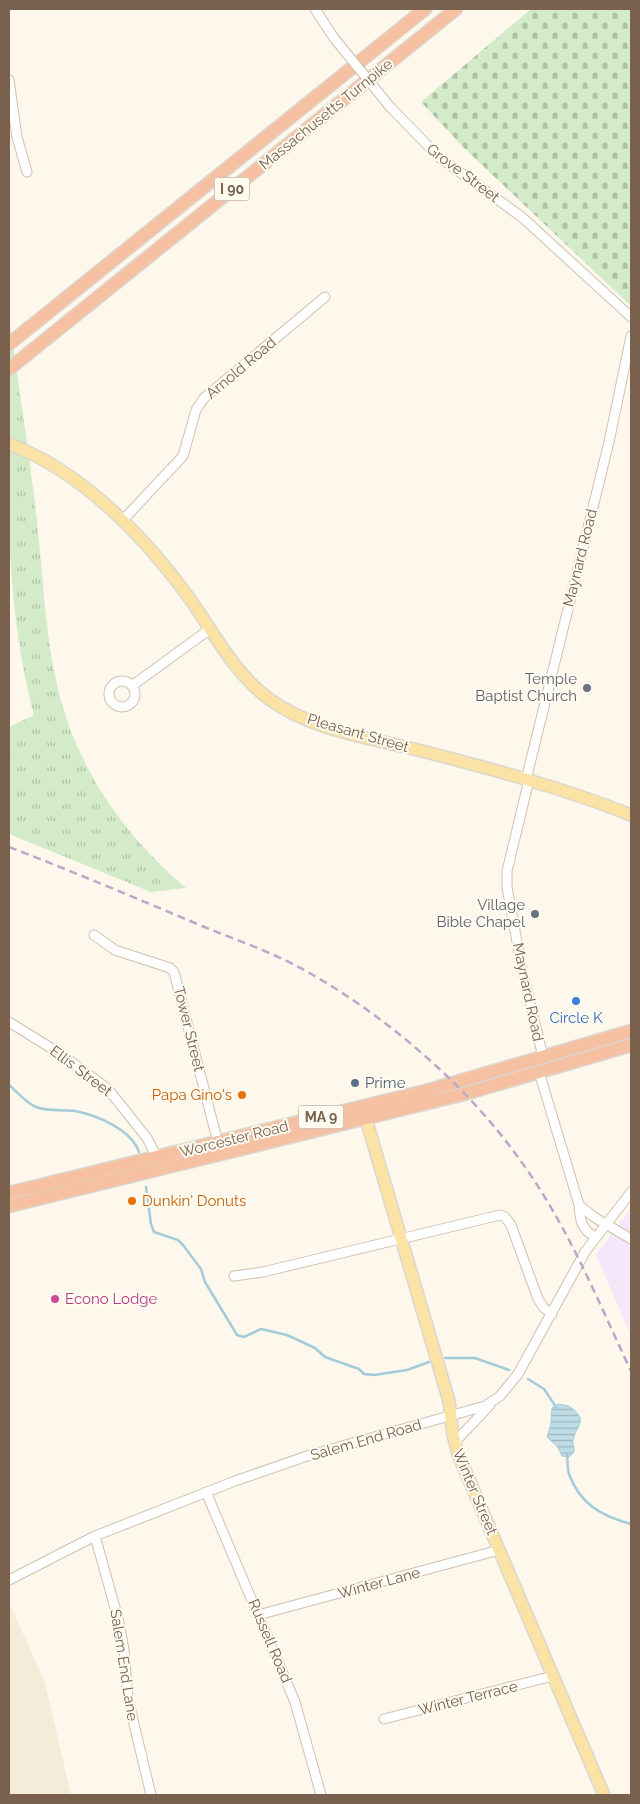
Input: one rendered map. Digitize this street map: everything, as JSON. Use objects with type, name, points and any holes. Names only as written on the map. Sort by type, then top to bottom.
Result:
[{"type":"highway","name":"Massachusetts Turnpike","points":[[9,344],[425,9]]},
{"type":"highway","name":"Massachusetts Turnpike","points":[[9,369],[456,9]]},
{"type":"highway","name":"Worcester Road","points":[[9,1193],[426,1091],[631,1031]]},
{"type":"highway","name":"Worcester Road","points":[[9,1206],[366,1119],[540,1072],[631,1045]]},
{"type":"main road","name":"Pleasant Street","points":[[9,444],[49,463],[76,480],[122,521],[170,573],[250,682],[269,699],[292,713],[330,728],[528,780],[631,814]]},
{"type":"main road","name":"Winter Street","points":[[366,1119],[449,1401],[454,1443],[604,1795]]},
{"type":"street","name":"Grove Street","points":[[315,9],[334,38],[391,108],[439,157],[523,218],[631,318]]},
{"type":"street","points":[[9,80],[17,137],[27,172]]},
{"type":"street","name":"Arnold Road","points":[[122,521],[178,463],[187,448],[196,410],[204,398],[325,297]]},
{"type":"street","name":"Maynard Road","points":[[542,1057],[523,976],[506,887],[508,862],[609,442],[631,336]]},
{"type":"street","points":[[133,685],[210,629]]},
{"type":"street","name":"Tower Street","points":[[94,935],[115,950],[170,968],[174,972],[218,1143]]},
{"type":"street","name":"Ellis Street","points":[[9,1022],[58,1053],[108,1089],[147,1138],[157,1158]]},
{"type":"street","points":[[540,1072],[579,1204],[584,1228],[595,1237]]},
{"type":"street","name":"Salem End Road","points":[[9,1580],[95,1536],[206,1492],[308,1456],[451,1416],[493,1401],[506,1390],[518,1374],[579,1262],[595,1237],[631,1192]]},
{"type":"street","points":[[579,1204],[606,1224],[631,1238]]},
{"type":"street","points":[[234,1276],[263,1272],[402,1237],[492,1216],[503,1216],[511,1225],[541,1304],[552,1314]]},
{"type":"street","points":[[454,1443],[493,1401]]},
{"type":"street","name":"Russell Road","points":[[206,1492],[295,1702],[320,1795]]},
{"type":"street","name":"Salem End Lane","points":[[95,1536],[120,1630],[128,1699],[151,1795]]},
{"type":"street","name":"Winter Lane","points":[[258,1615],[499,1550]]},
{"type":"street","name":"Winter Terrace","points":[[384,1720],[553,1676]]},
{"type":"shaded area","points":[[631,1208],[631,1336],[596,1255]]},
{"type":"shaded area","points":[[9,1602],[45,1683],[71,1795],[9,1795]]},
{"type":"green space","points":[[531,9],[631,9],[631,306],[463,147],[421,102]]},
{"type":"green space","points":[[9,319],[34,495],[50,648],[66,718],[77,746],[106,799],[143,846],[163,868],[186,888],[151,892],[9,834],[9,727],[34,715],[23,667],[11,568],[8,468]]},
{"type":"water","points":[[558,1404],[569,1406],[580,1419],[573,1440],[574,1452],[569,1457],[562,1456],[557,1446],[547,1437],[551,1424],[552,1408]]},
{"type":"waterway","points":[[9,1085],[25,1100],[36,1107],[75,1111],[112,1124],[129,1136],[139,1152]]},
{"type":"waterway","points":[[146,1187],[151,1224],[154,1232],[178,1240],[183,1245],[201,1269],[205,1282],[237,1335],[244,1337],[261,1329],[287,1335],[315,1348],[325,1357],[359,1369],[364,1374],[374,1375],[407,1370],[429,1362]]},
{"type":"waterway","points":[[445,1358],[475,1358],[509,1370]]},
{"type":"waterway","points":[[528,1379],[544,1389],[556,1407]]},
{"type":"waterway","points":[[567,1454],[569,1474],[579,1493],[586,1501],[601,1513],[631,1524]]},
{"type":"railway","points":[[9,847],[254,946],[292,964],[364,1008],[422,1053],[475,1105],[499,1132],[537,1184],[567,1236],[631,1371]]},
{"type":"place","name":"Temple Baptist Church","points":[[587,688]]},
{"type":"place","name":"Village Bible Chapel","points":[[535,914]]},
{"type":"place","name":"Circle K","points":[[576,1001]]},
{"type":"place","name":"Prime","points":[[355,1083]]},
{"type":"place","name":"Papa Gino's","points":[[242,1095]]},
{"type":"place","name":"Dunkin' Donuts","points":[[132,1201]]},
{"type":"place","name":"Econo Lodge","points":[[55,1299]]}]
